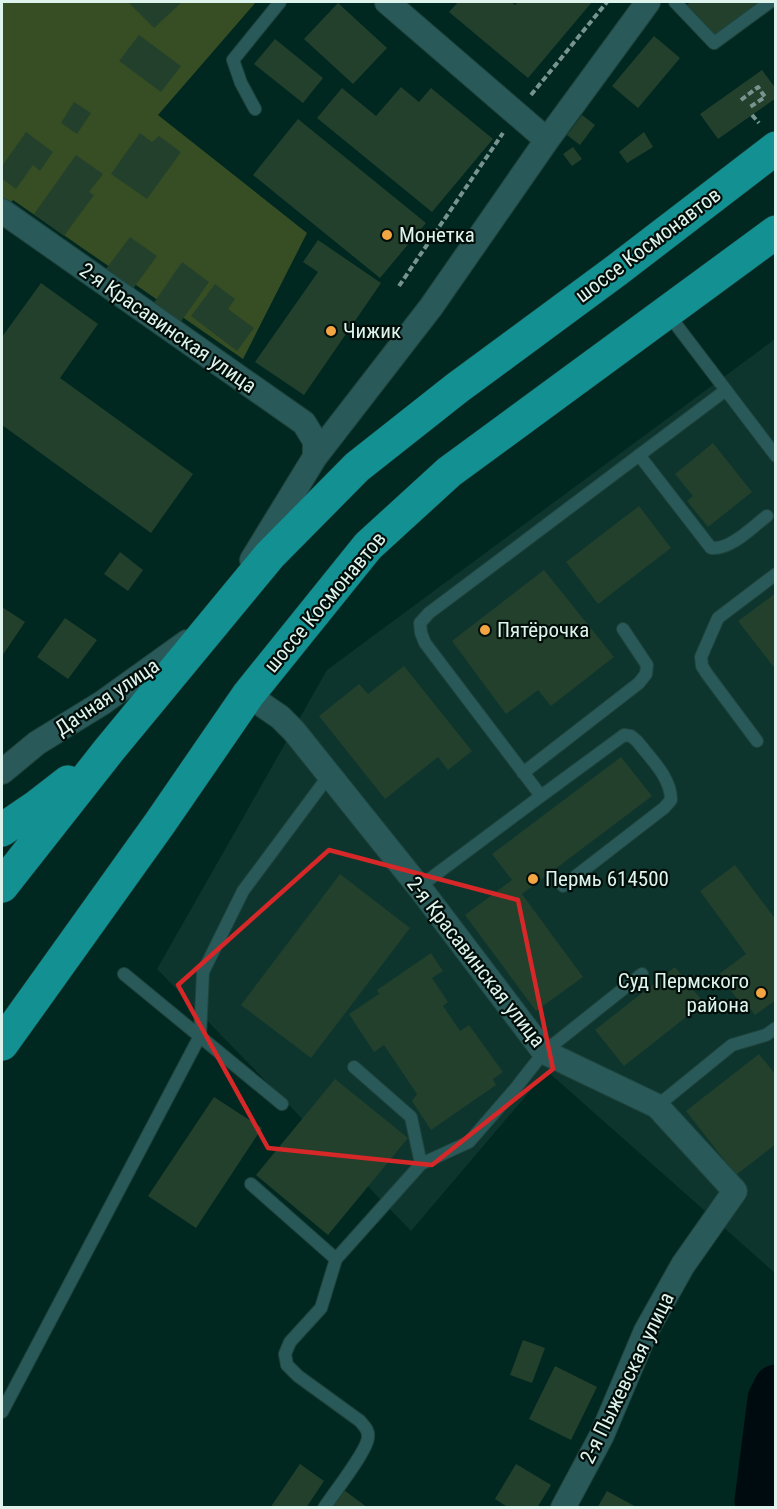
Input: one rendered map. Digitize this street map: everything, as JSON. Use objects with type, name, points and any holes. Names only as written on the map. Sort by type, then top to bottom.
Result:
[{"type":"main road","name":"шоссе Космонавтов","points":[[2,886],[109,750],[270,555],[357,467],[457,388],[617,270],[767,136]]},
{"type":"main road","name":"шоссе Космонавтов","points":[[2,1044],[160,823],[248,695],[368,546],[449,472],[776,232]]},
{"type":"main road","points":[[2,830],[109,750]]},
{"type":"street","points":[[387,2],[547,140]]},
{"type":"street","points":[[213,623],[315,458],[431,307],[547,140],[648,2]]},
{"type":"street","name":"2-я Красавинская улица","points":[[2,212],[304,423],[315,441],[315,458]]},
{"type":"street","name":"Дачная улица","points":[[2,772],[37,743],[102,703],[213,623]]},
{"type":"street","name":"2-я Красавинская улица","points":[[248,695],[280,717],[330,774],[544,1052],[657,1106],[735,1191]]},
{"type":"street","name":"2-я Пыжевская улица","points":[[563,1508],[602,1435],[646,1331],[683,1265],[735,1191]]},
{"type":"lane","points":[[255,109],[241,83],[233,60],[280,2]]},
{"type":"lane","points":[[675,2],[714,43],[770,2]]},
{"type":"lane","points":[[667,313],[776,456]]},
{"type":"lane","points":[[541,796],[425,642],[420,623],[429,613],[726,390]]},
{"type":"lane","points":[[639,455],[711,548],[720,549],[728,545],[767,516]]},
{"type":"lane","points":[[758,741],[707,674],[702,666],[701,657],[718,618],[776,574]]},
{"type":"lane","points":[[523,773],[639,683],[646,674],[647,664],[623,629]]},
{"type":"lane","points":[[419,887],[624,735],[631,736],[667,782],[671,791],[671,800],[664,808],[563,886]]},
{"type":"lane","points":[[2,1412],[200,1036],[203,972],[243,891],[330,774]]},
{"type":"lane","points":[[124,974],[282,1104]]},
{"type":"lane","points":[[324,1508],[364,1450],[369,1439],[367,1429],[360,1421],[298,1376],[287,1365],[285,1354],[290,1342],[321,1308],[336,1259],[421,1164],[469,1142],[544,1052],[642,974]]},
{"type":"lane","points":[[657,1106],[732,1045],[766,1035],[776,1028]]},
{"type":"lane","points":[[354,1067],[411,1117],[421,1164]]},
{"type":"lane","points":[[251,1184],[336,1259]]},
{"type":"path","points":[[399,286],[516,114],[607,2]]},
{"type":"path","points":[[741,100],[758,87],[765,96],[750,107]]},
{"type":"path","points":[[752,115],[767,136]]},
{"type":"highlighted area","points":[[329,850],[518,900],[553,1069],[432,1165],[268,1148],[178,985]]},
{"type":"shaded area","points":[[775,339],[775,1273],[547,1071],[411,1231],[157,969],[327,670]]},
{"type":"green space","points":[[2,2],[256,2],[158,115],[307,233],[243,359],[13,200],[2,213]]},
{"type":"building","points":[[128,2],[182,2],[154,28]]},
{"type":"building","points":[[458,2],[511,2],[515,5],[518,2],[592,2],[528,78],[449,12]]},
{"type":"building","points":[[691,2],[760,2],[711,38],[686,5]]},
{"type":"building","points":[[338,3],[387,48],[353,84],[304,39]]},
{"type":"building","points":[[139,35],[181,66],[161,92],[119,61]]},
{"type":"building","points":[[654,36],[680,58],[638,108],[612,86]]},
{"type":"building","points":[[275,39],[323,78],[303,103],[254,64]]},
{"type":"building","points":[[762,70],[776,89],[776,98],[718,139],[700,114]]},
{"type":"building","points":[[401,87],[419,102],[431,88],[493,139],[432,212],[317,118],[342,88],[376,116]]},
{"type":"building","points":[[74,102],[91,113],[77,134],[61,123]]},
{"type":"building","points":[[582,115],[595,125],[580,145],[567,135]]},
{"type":"building","points":[[298,119],[426,223],[380,278],[253,175]]},
{"type":"building","points":[[26,132],[53,152],[40,171],[33,165],[16,189],[2,179],[2,166]]},
{"type":"building","points":[[644,132],[653,147],[627,163],[619,152]]},
{"type":"building","points":[[140,133],[152,142],[159,136],[181,152],[147,199],[111,174]]},
{"type":"building","points":[[573,147],[582,159],[572,166],[563,154]]},
{"type":"building","points":[[76,155],[103,174],[89,192],[94,195],[64,236],[34,214]]},
{"type":"building","points":[[130,237],[157,256],[130,293],[103,273]]},
{"type":"building","points":[[318,240],[381,283],[304,395],[255,362],[318,272],[303,262]]},
{"type":"building","points":[[182,262],[209,282],[180,323],[153,304]]},
{"type":"building","points":[[41,283],[98,324],[60,378],[193,474],[151,533],[2,425],[2,337]]},
{"type":"building","points":[[215,284],[235,299],[228,309],[254,328],[237,351],[191,316]]},
{"type":"building","points":[[713,443],[752,492],[708,527],[687,501],[693,496],[675,474]]},
{"type":"building","points":[[639,506],[671,548],[598,604],[566,562]]},
{"type":"building","points":[[120,552],[143,570],[128,591],[104,574]]},
{"type":"building","points":[[544,570],[614,657],[551,706],[538,690],[506,714],[452,641]]},
{"type":"building","points":[[776,593],[776,670],[738,621]]},
{"type":"building","points":[[2,607],[25,622],[2,656]]},
{"type":"building","points":[[65,618],[97,640],[68,679],[37,657]]},
{"type":"building","points":[[404,666],[472,751],[448,770],[438,757],[385,799],[319,716],[359,684],[368,694]]},
{"type":"building","points":[[621,757],[652,796],[522,894],[583,977],[536,1011],[465,915],[512,880],[492,854]]},
{"type":"building","points":[[735,865],[776,920],[776,1000],[755,1015],[744,1000],[740,1003],[719,974],[746,954],[700,891]]},
{"type":"building","points":[[340,874],[410,928],[311,1058],[241,1005]]},
{"type":"building","points":[[431,953],[443,971],[432,978],[448,1002],[443,1006],[460,1031],[469,1025],[503,1072],[493,1079],[496,1085],[431,1130],[412,1101],[417,1094],[384,1045],[374,1052],[349,1014],[379,994],[377,990]]},
{"type":"building","points":[[675,967],[704,1003],[624,1066],[595,1030]]},
{"type":"building","points":[[759,1054],[776,1075],[776,1144],[736,1175],[686,1111]]},
{"type":"building","points":[[335,1079],[408,1138],[328,1235],[256,1175]]},
{"type":"building","points":[[214,1097],[262,1128],[196,1228],[148,1196]]},
{"type":"building","points":[[523,1340],[545,1348],[532,1383],[510,1375]]},
{"type":"building","points":[[555,1366],[597,1387],[571,1440],[529,1419]]},
{"type":"building","points":[[300,1464],[324,1481],[306,1508],[270,1508]]},
{"type":"building","points":[[516,1464],[551,1485],[537,1508],[509,1508],[495,1499]]},
{"type":"building","points":[[344,1490],[368,1508],[331,1508]]},
{"type":"building","points":[[607,1491],[638,1508],[597,1508]]},
{"type":"waterway","points":[[758,1508],[770,1399],[776,1387]]},
{"type":"place","name":"Монетка","points":[[387,235]]},
{"type":"place","name":"Чижик","points":[[331,331]]},
{"type":"place","name":"Пятёрочка","points":[[485,630]]},
{"type":"place","name":"Пермь 614500","points":[[533,879]]},
{"type":"place","name":"Суд Пермского района","points":[[761,993]]}]
